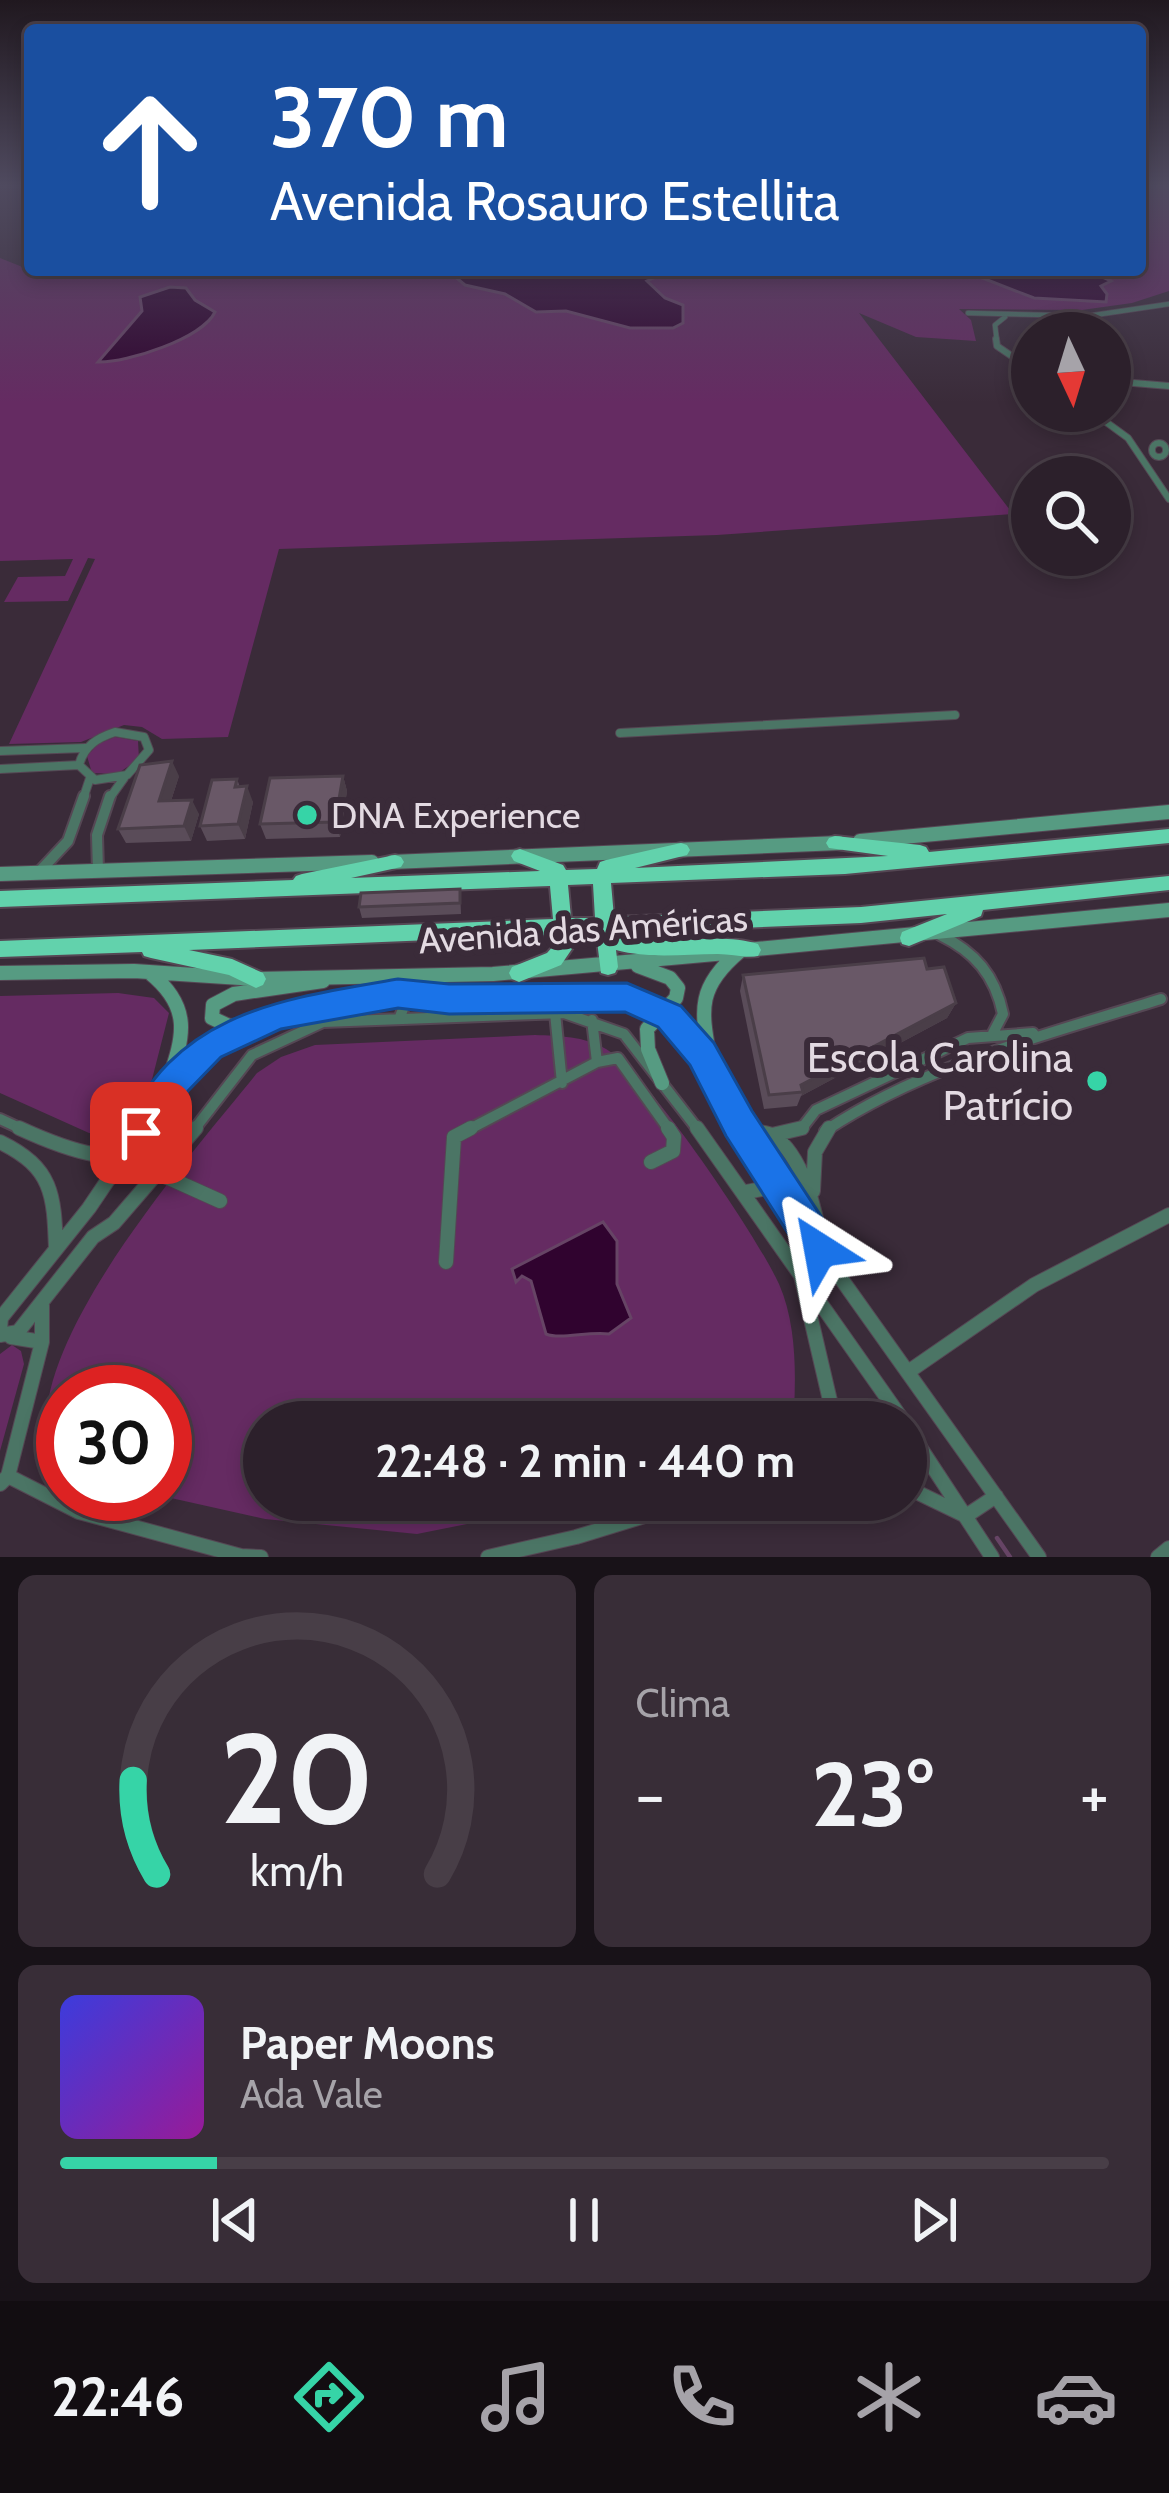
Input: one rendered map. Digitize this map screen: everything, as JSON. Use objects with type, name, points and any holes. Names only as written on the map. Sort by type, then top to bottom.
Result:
[{"type":"highway","name":"Avenida das Américas","points":[[0,898],[603,878],[957,857],[1169,836]]},
{"type":"highway","points":[[835,843],[957,857]]},
{"type":"highway","points":[[608,967],[606,867],[681,850]]},
{"type":"highway","points":[[519,973],[560,954],[567,926],[561,879],[554,866],[520,856]]},
{"type":"highway","points":[[271,890],[287,882],[395,862]]},
{"type":"highway","name":"Avenida das Américas","points":[[0,949],[567,926],[606,931],[861,914],[1169,884]]},
{"type":"highway","points":[[909,938],[970,912],[1018,900]]},
{"type":"highway","points":[[606,931],[627,947],[721,944],[746,950]]},
{"type":"highway","points":[[84,946],[157,951],[232,967],[256,979]]},
{"type":"main road","name":"Avenida das Américas","points":[[0,874],[835,843],[1169,812]]},
{"type":"main road","name":"Avenida das Américas","points":[[0,973],[149,972],[256,979],[519,973],[1169,910]]},
{"type":"main road","points":[[712,1071],[703,990],[712,974],[746,950]]},
{"type":"main road","points":[[631,964],[675,983],[676,998],[647,1029],[646,1039],[662,1083]]},
{"type":"main road","points":[[149,972],[176,992],[182,1007],[180,1042],[164,1095]]},
{"type":"main road","points":[[248,1025],[220,1024],[212,1018],[213,1005],[234,994],[300,988],[332,977]]},
{"type":"street","points":[[968,313],[1005,317],[1115,314],[1169,304]]},
{"type":"street","points":[[1005,317],[995,325],[997,346],[1011,356]]},
{"type":"street","points":[[1131,383],[1169,386]]},
{"type":"street","points":[[1120,432],[1166,451],[1147,469]]},
{"type":"street","points":[[1128,438],[1169,499]]},
{"type":"street","points":[[620,733],[955,715]]},
{"type":"street","points":[[0,751],[86,748],[116,732],[144,737],[148,745],[146,758],[116,785],[82,843],[36,873]]},
{"type":"street","points":[[79,765],[86,748]]},
{"type":"street","points":[[0,769],[79,765]]},
{"type":"street","points":[[79,765],[90,778],[108,781],[128,775]]},
{"type":"street","points":[[90,778],[82,843],[98,871]]},
{"type":"street","points":[[940,935],[963,945],[989,971],[1003,1013],[993,1033]]},
{"type":"street","points":[[0,1332],[1,1318],[89,1208],[164,1095],[209,1046],[248,1025],[398,993],[449,999],[627,997],[662,1011],[712,1071],[739,1124],[820,1250],[1040,1557]]},
{"type":"street","points":[[462,1016],[456,1009],[464,1004],[572,996]]},
{"type":"street","points":[[357,999],[400,1000],[406,1010],[398,1019]]},
{"type":"street","points":[[820,1250],[813,1191],[818,1142],[824,1130],[888,1094],[978,1056],[1161,999]]},
{"type":"street","points":[[556,1013],[562,1083]]},
{"type":"street","points":[[0,1332],[18,1332],[94,1237],[114,1223],[160,1174],[252,1055],[264,1047],[323,1022],[556,1013],[624,1034],[746,1192],[889,1401]]},
{"type":"street","points":[[592,1021],[597,1061]]},
{"type":"street","points":[[739,1124],[755,1134],[802,1128],[816,1110],[968,1038],[1045,1033]]},
{"type":"street","points":[[968,1038],[978,1056]]},
{"type":"street","points":[[446,1262],[454,1137],[597,1061],[618,1058],[674,1137],[673,1151],[651,1162]]},
{"type":"street","points":[[0,1120],[89,1159],[122,1162],[180,1148]]},
{"type":"street","points":[[802,1128],[818,1142]]},
{"type":"street","points":[[772,1135],[813,1191]]},
{"type":"street","points":[[0,1142],[40,1164],[50,1180],[56,1249]]},
{"type":"street","points":[[160,1174],[220,1201]]},
{"type":"street","points":[[746,1192],[778,1186]]},
{"type":"street","points":[[89,1208],[114,1223]]},
{"type":"street","points":[[908,1372],[979,1319],[1061,1269],[1169,1214]]},
{"type":"street","points":[[799,1267],[830,1401]]},
{"type":"street","points":[[42,1304],[42,1342],[4,1480],[79,1512],[241,1556],[261,1557]]},
{"type":"street","points":[[0,1332],[42,1342]]},
{"type":"street","points":[[927,1457],[992,1557]]},
{"type":"street","points":[[966,1516],[996,1496]]},
{"type":"street","points":[[927,1497],[966,1516]]},
{"type":"street","points":[[488,1557],[628,1521]]},
{"type":"street","points":[[1158,1557],[1169,1548]]},
{"type":"shaded area","points":[[0,258],[24,268],[24,276],[977,276],[1034,298],[1105,302],[1101,285],[1109,282],[1098,276],[1146,276],[1146,258],[1169,258],[1169,291],[1132,303],[1082,310],[959,309],[971,320],[976,341],[916,337],[859,313],[1011,514],[717,535],[279,549],[228,737],[162,739],[142,727],[124,725],[81,742],[9,744],[95,559],[88,558],[68,601],[4,602],[18,577],[65,576],[73,559],[0,561]]},
{"type":"shaded area","points":[[454,276],[658,276],[647,281],[665,298],[683,305],[683,323],[673,328],[630,328],[566,311],[536,312],[505,294],[465,285]]},
{"type":"shaded area","points":[[977,276],[1100,276],[1111,281],[1101,286],[1106,302],[1034,298]]},
{"type":"shaded area","points":[[170,287],[186,288],[215,312],[208,322],[163,347],[98,362],[142,311],[140,297]]},
{"type":"shaded area","points":[[115,737],[138,741],[139,759],[117,774],[92,773],[87,756],[98,744]]},
{"type":"shaded area","points":[[118,993],[154,998],[169,1013],[147,1099],[118,1136],[89,1133],[0,1093],[0,996]]},
{"type":"shaded area","points":[[535,1035],[580,1039],[606,1049],[648,1090],[700,1158],[767,1261],[789,1315],[794,1401],[243,1401],[243,1514],[192,1503],[192,1365],[58,1364],[116,1256],[193,1152],[257,1073],[281,1057],[315,1045]]},
{"type":"shaded area","points":[[603,1222],[617,1241],[617,1284],[631,1318],[609,1334],[546,1334],[531,1281],[522,1276],[516,1282],[512,1269]]},
{"type":"shaded area","points":[[12,1345],[21,1351],[24,1364],[0,1451],[0,1354]]},
{"type":"shaded area","points":[[285,1521],[482,1521],[417,1534]]},
{"type":"building","points":[[172,761],[159,801],[192,800],[184,826],[118,829],[140,765]]},
{"type":"building","points":[[343,776],[335,822],[260,824],[270,778]]},
{"type":"building","points":[[237,779],[235,787],[247,786],[238,824],[200,826],[212,780]]},
{"type":"building","points":[[460,889],[460,903],[359,907],[361,893]]},
{"type":"building","points":[[924,958],[927,969],[944,967],[956,1003],[801,1085],[803,1092],[769,1095],[743,975]]},
{"type":"waterway","points":[[997,1538],[1010,1557]]},
{"type":"place","name":"DNA Experience","points":[[307,815]]},
{"type":"place","name":"Escola Carolina Patrício","points":[[1097,1081]]},
{"type":"route","points":[[141,1133],[176,1079],[209,1046],[277,1015],[398,993],[449,999],[627,997],[670,1016],[702,1054],[739,1124],[820,1250]]}]
